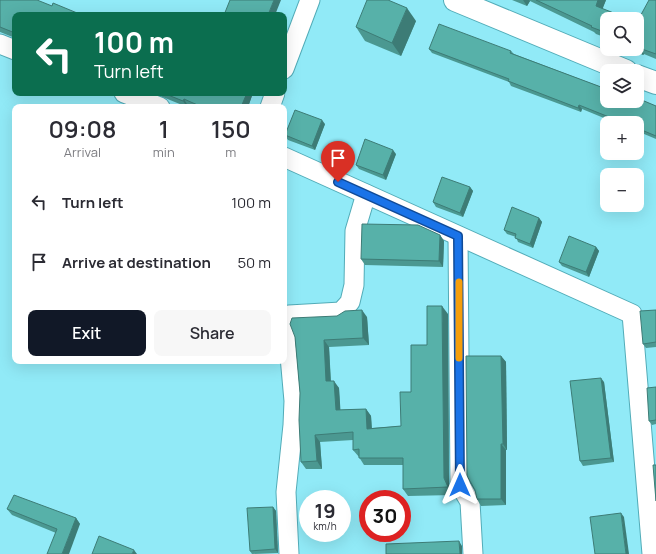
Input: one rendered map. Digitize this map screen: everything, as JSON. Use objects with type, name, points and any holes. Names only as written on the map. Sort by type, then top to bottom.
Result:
[{"type":"main road","points":[[455,0],[609,64]]},
{"type":"main road","points":[[644,79],[656,84]]},
{"type":"street","points":[[287,61],[310,0]]},
{"type":"street","points":[[0,44],[12,49]]},
{"type":"street","points":[[132,96],[152,104]]},
{"type":"street","points":[[287,158],[632,314],[652,554]]},
{"type":"street","points":[[287,324],[290,315],[341,312],[350,302],[354,285],[355,230],[366,194]]},
{"type":"street","points":[[458,236],[460,485],[470,502],[473,554]]},
{"type":"street","points":[[287,340],[289,345],[294,401],[286,492],[289,554]]},
{"type":"building","points":[[0,0],[37,0],[52,6],[53,3],[75,12],[12,12],[12,32],[0,27]]},
{"type":"building","points":[[230,0],[274,0],[269,12],[225,12]]},
{"type":"building","points":[[367,0],[388,0],[407,8],[392,43],[356,27]]},
{"type":"building","points":[[536,0],[598,0],[596,6],[611,12],[600,12],[600,30],[591,27],[592,26]]},
{"type":"building","points":[[649,0],[656,0],[656,54],[644,50],[644,12],[642,12]]},
{"type":"building","points":[[439,24],[511,51],[510,53],[600,87],[600,108],[644,108],[644,101],[656,106],[656,136],[644,131],[644,116],[606,116],[579,105],[578,108],[508,81],[509,79],[429,49]]},
{"type":"building","points":[[170,96],[246,96],[242,104],[195,104],[184,99],[183,101]]},
{"type":"building","points":[[295,110],[322,120],[312,146],[287,136],[287,130]]},
{"type":"building","points":[[365,139],[393,150],[383,175],[356,165]]},
{"type":"building","points":[[442,177],[470,187],[460,213],[433,202]]},
{"type":"building","points":[[512,207],[539,218],[530,244],[515,238],[516,234],[504,230]]},
{"type":"building","points":[[362,224],[418,225],[440,235],[439,261],[361,259]]},
{"type":"building","points":[[569,236],[596,247],[586,272],[559,262]]},
{"type":"building","points":[[427,306],[442,306],[444,478],[448,487],[403,489],[403,458],[359,458],[359,449],[353,450],[353,432],[315,435],[317,461],[301,462],[299,420],[300,393],[295,337],[290,324],[292,318],[337,316],[345,311],[362,310],[363,338],[324,340],[326,381],[334,381],[336,410],[366,409],[367,429],[401,426],[400,392],[411,392],[411,345],[427,345]]},
{"type":"building","points":[[656,310],[656,342],[643,344],[640,311]]},
{"type":"building","points":[[466,356],[501,356],[503,444],[501,444],[501,499],[477,499],[475,490],[467,476]]},
{"type":"building","points":[[601,378],[611,458],[580,461],[570,381]]},
{"type":"building","points":[[656,387],[656,420],[649,421],[647,388]]},
{"type":"building","points":[[653,465],[656,465],[656,501]]},
{"type":"building","points":[[14,495],[76,518],[62,554],[47,554],[57,529],[7,509]]},
{"type":"building","points":[[273,507],[275,549],[250,551],[247,508]]},
{"type":"building","points":[[621,513],[626,554],[595,554],[590,517]]},
{"type":"building","points":[[99,536],[134,550],[132,554],[92,554]]},
{"type":"building","points":[[459,541],[460,554],[386,554],[386,544]]},
{"type":"slow traffic","points":[[459,282],[459,358]]},
{"type":"route","points":[[338,182],[458,236],[460,485]]}]
